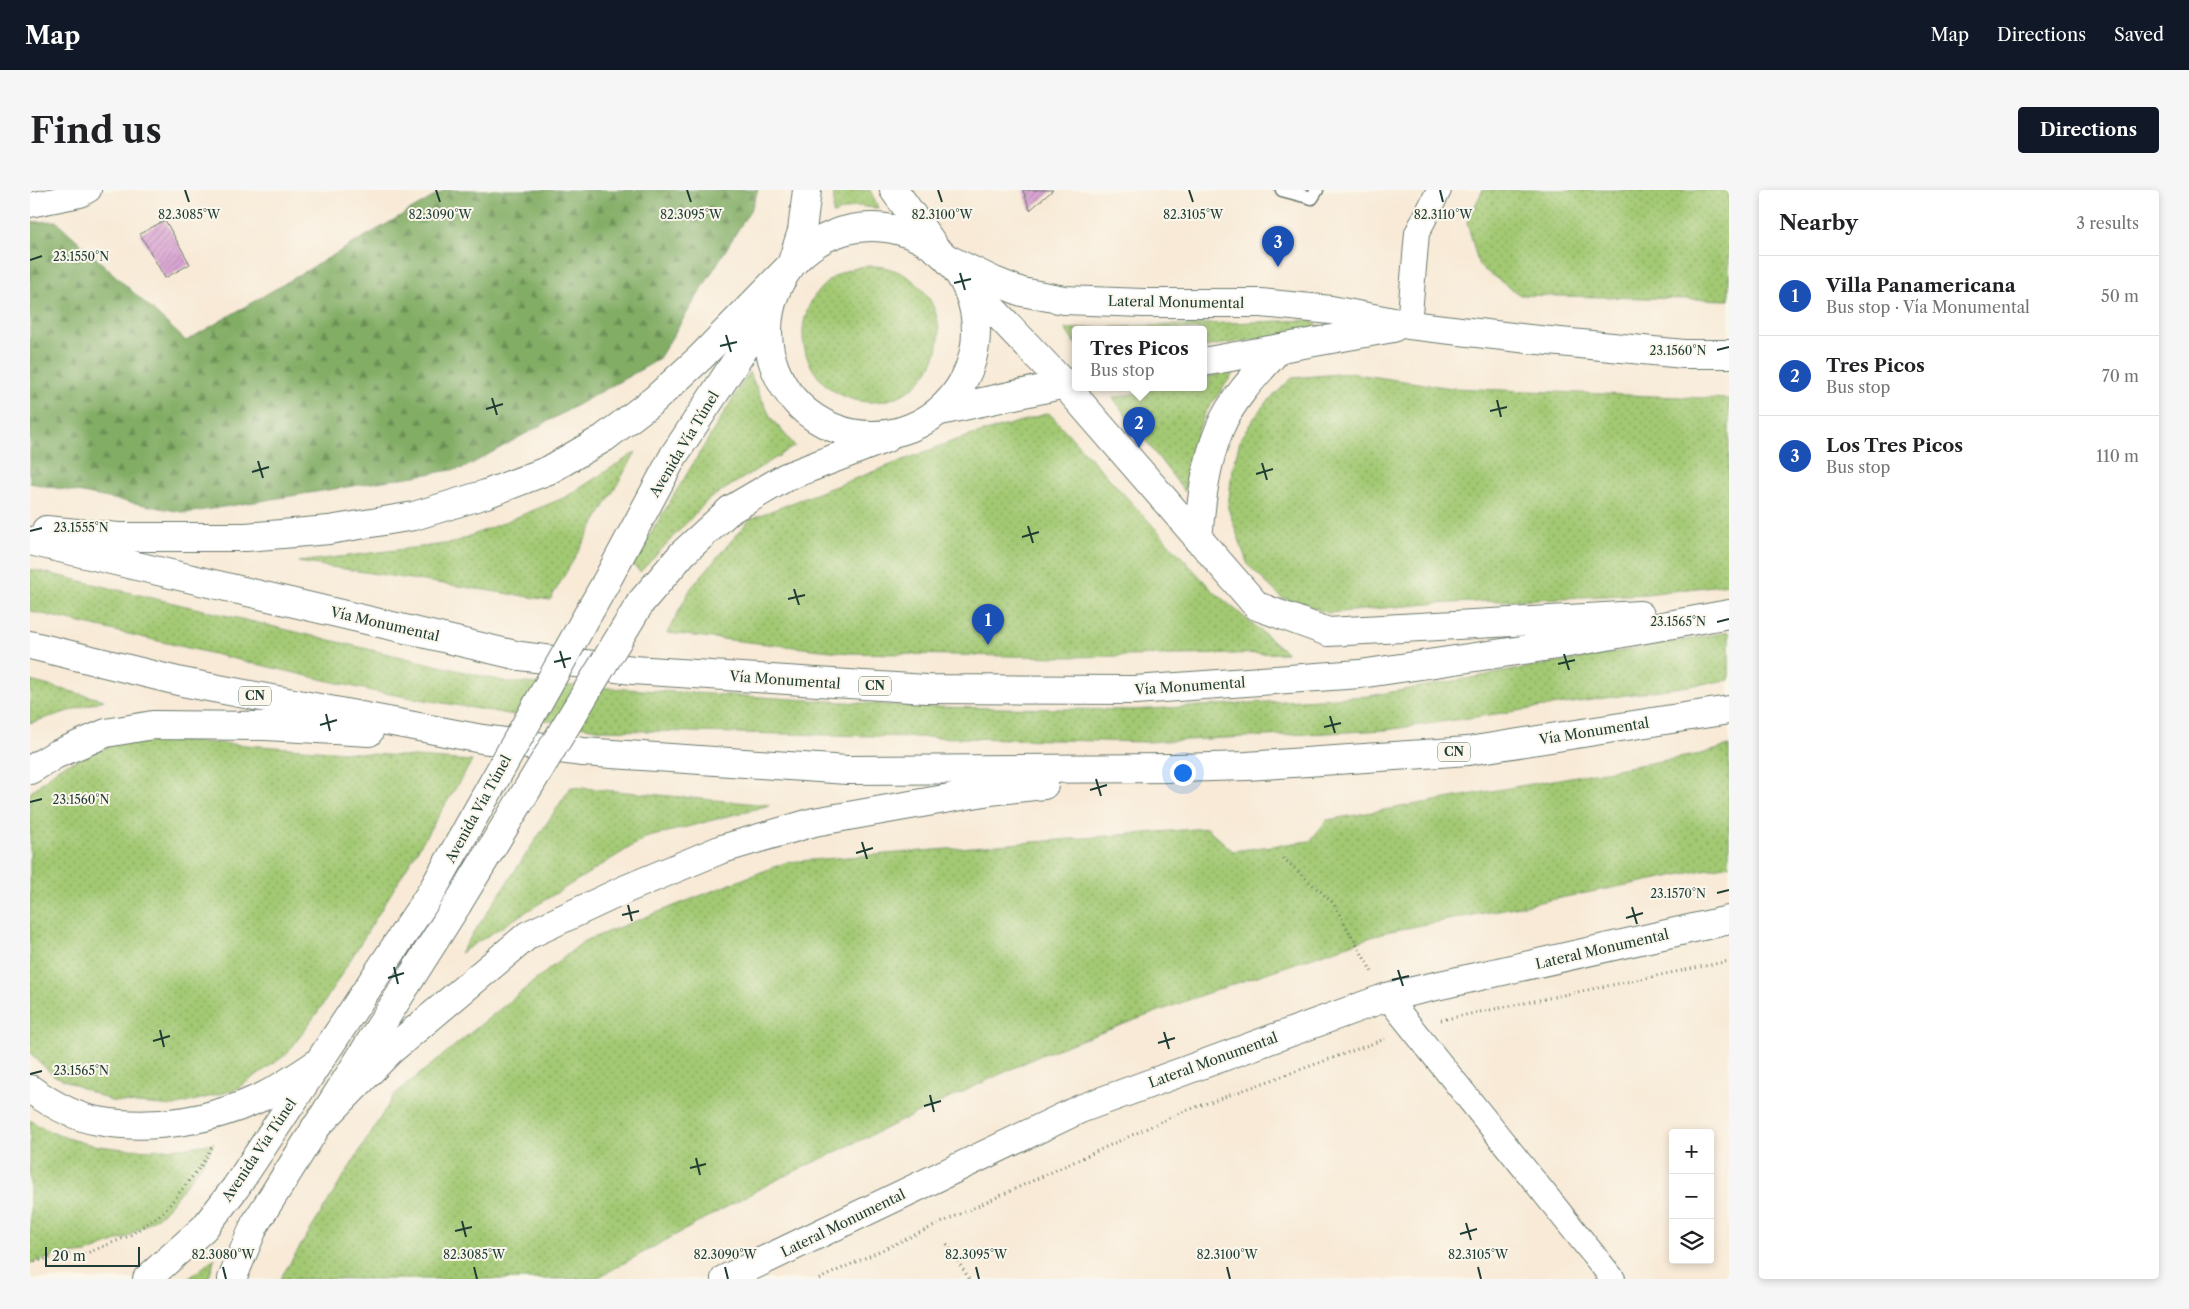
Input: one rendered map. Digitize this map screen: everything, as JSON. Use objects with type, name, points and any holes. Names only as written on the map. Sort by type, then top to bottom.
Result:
[{"type":"main road","points":[[808,190],[802,231],[791,265],[777,287],[769,311],[768,347],[779,381],[802,409],[832,428],[868,436],[904,432]]},
{"type":"main road","points":[[232,1279],[255,1224],[457,905],[641,602],[683,553],[730,510],[786,477],[923,423],[940,411],[960,389],[973,362],[978,332],[974,303],[948,260],[894,190]]},
{"type":"main road","name":"Lateral Monumental","points":[[791,265],[803,252],[833,234],[867,227],[901,231],[948,260],[994,281],[1022,292],[1064,300],[1143,303],[1261,303],[1331,310],[1409,325],[1655,351],[1729,354]]},
{"type":"main road","points":[[948,260],[1069,383]]},
{"type":"main road","points":[[30,528],[118,537],[246,537],[329,530],[414,516],[486,494],[549,470],[604,438],[654,400],[701,357],[791,265]]},
{"type":"main road","name":"Avenida Vía Túnel","points":[[147,1279],[204,1228],[236,1188],[316,1064],[432,891],[605,584],[674,455],[769,311]]},
{"type":"main road","name":"Lateral Monumental","points":[[1207,361],[1409,325]]},
{"type":"main road","points":[[1198,540],[1202,491],[1220,428],[1248,383],[1279,349]]},
{"type":"main road","points":[[940,411],[1069,383]]},
{"type":"main road","points":[[1076,391],[1198,540],[1256,606],[1328,632],[1729,612]]},
{"type":"main road","name":"Vía Monumental","points":[[30,541],[520,656],[633,670],[926,690],[1135,690],[1360,674],[1557,645],[1729,612]]},
{"type":"main road","name":"Vía Monumental","points":[[30,645],[182,682],[482,740],[583,752],[847,770],[1247,766],[1468,751],[1729,710]]},
{"type":"main road","points":[[30,770],[55,755],[106,733],[153,725],[266,726],[482,740]]},
{"type":"main road","points":[[315,1128],[390,1051],[528,935],[643,881],[722,849],[814,822],[990,791],[1176,768]]},
{"type":"main road","name":"Lateral Monumental","points":[[725,1279],[1080,1109],[1387,997],[1729,920]]},
{"type":"main road","points":[[30,1089],[51,1104],[97,1121],[135,1125],[180,1122],[219,1114],[265,1096],[316,1064]]},
{"type":"street","points":[[30,205],[80,195],[89,190]]},
{"type":"street","points":[[1409,325],[1417,233],[1439,190]]},
{"type":"street","points":[[1387,997],[1613,1279]]},
{"type":"lane","points":[[1282,190],[1312,198],[1318,190]]},
{"type":"path","points":[[1283,858],[1333,903],[1387,997]]},
{"type":"path","points":[[818,1279],[1180,1113],[1427,1023],[1729,961]]},
{"type":"path","points":[[30,1263],[57,1256],[87,1253],[128,1236],[163,1213],[200,1167],[214,1143]]},
{"type":"path","points":[[947,1244],[969,1279]]},
{"type":"green space","points":[[445,190],[758,190],[752,207],[658,360],[464,468],[186,513],[30,483],[30,222],[56,221],[186,341]]},
{"type":"green space","points":[[834,190],[870,190],[878,208],[856,206],[833,214]]},
{"type":"green space","points":[[1483,190],[1729,190],[1729,300],[1520,295],[1479,266],[1467,222]]},
{"type":"green space","points":[[871,266],[897,271],[919,286],[934,308],[939,334],[934,360],[919,382],[897,397],[871,402],[845,397],[823,382],[808,360],[803,334],[808,308],[823,286],[845,271]]},
{"type":"green space","points":[[1309,320],[1324,329],[1207,346],[1207,326],[1146,326]]},
{"type":"green space","points":[[1065,329],[1072,329],[1072,340]]},
{"type":"green space","points":[[1235,371],[1205,413],[1191,450],[1185,492],[1113,398],[1145,391],[1207,391],[1207,377]]},
{"type":"green space","points":[[749,372],[771,418],[795,446],[709,499],[640,572],[632,564]]},
{"type":"green space","points":[[1349,373],[1452,388],[1729,399],[1729,584],[1647,594],[1428,604],[1329,613],[1282,598],[1248,565],[1228,508],[1232,471],[1241,437],[1262,407],[1292,378]]},
{"type":"green space","points":[[1049,413],[1212,590],[1287,653],[1064,657],[849,653],[667,633],[691,588],[750,519],[953,441]]},
{"type":"green space","points":[[636,452],[550,600],[298,562],[453,543],[566,497]]},
{"type":"green space","points":[[30,569],[507,682],[928,707],[1132,710],[1369,696],[1729,632],[1729,680],[1386,730],[1146,742],[603,730],[372,691],[30,611]]},
{"type":"green space","points":[[30,681],[104,700],[30,723]]},
{"type":"green space","points":[[175,740],[472,761],[322,1006],[287,1054],[235,1090],[174,1106],[111,1101],[53,1075],[30,1053],[30,793],[60,767],[115,744]]},
{"type":"green space","points":[[1729,746],[1729,865],[1386,932],[1202,995],[1041,1055],[774,1181],[595,1279],[280,1279],[395,1094],[584,941],[787,862],[1207,828],[1233,851],[1310,841],[1327,820],[1701,754]]},
{"type":"green space","points":[[571,787],[770,805],[645,838],[460,953]]},
{"type":"green space","points":[[30,1120],[50,1131],[71,1139],[119,1148],[168,1149],[214,1143],[200,1167],[163,1213],[129,1236],[87,1253],[57,1256],[30,1263]]},
{"type":"green space","points":[[215,1258],[208,1279],[188,1279]]},
{"type":"building","points":[[1023,190],[1053,190],[1030,210]]},
{"type":"building","points":[[165,220],[190,264],[165,278],[140,234]]},
{"type":"place","name":"Los Tres Picos","points":[[1278,267]]},
{"type":"place","name":"Tres Picos","points":[[1139,448]]},
{"type":"place","name":"Villa Panamericana","points":[[988,645]]}]
